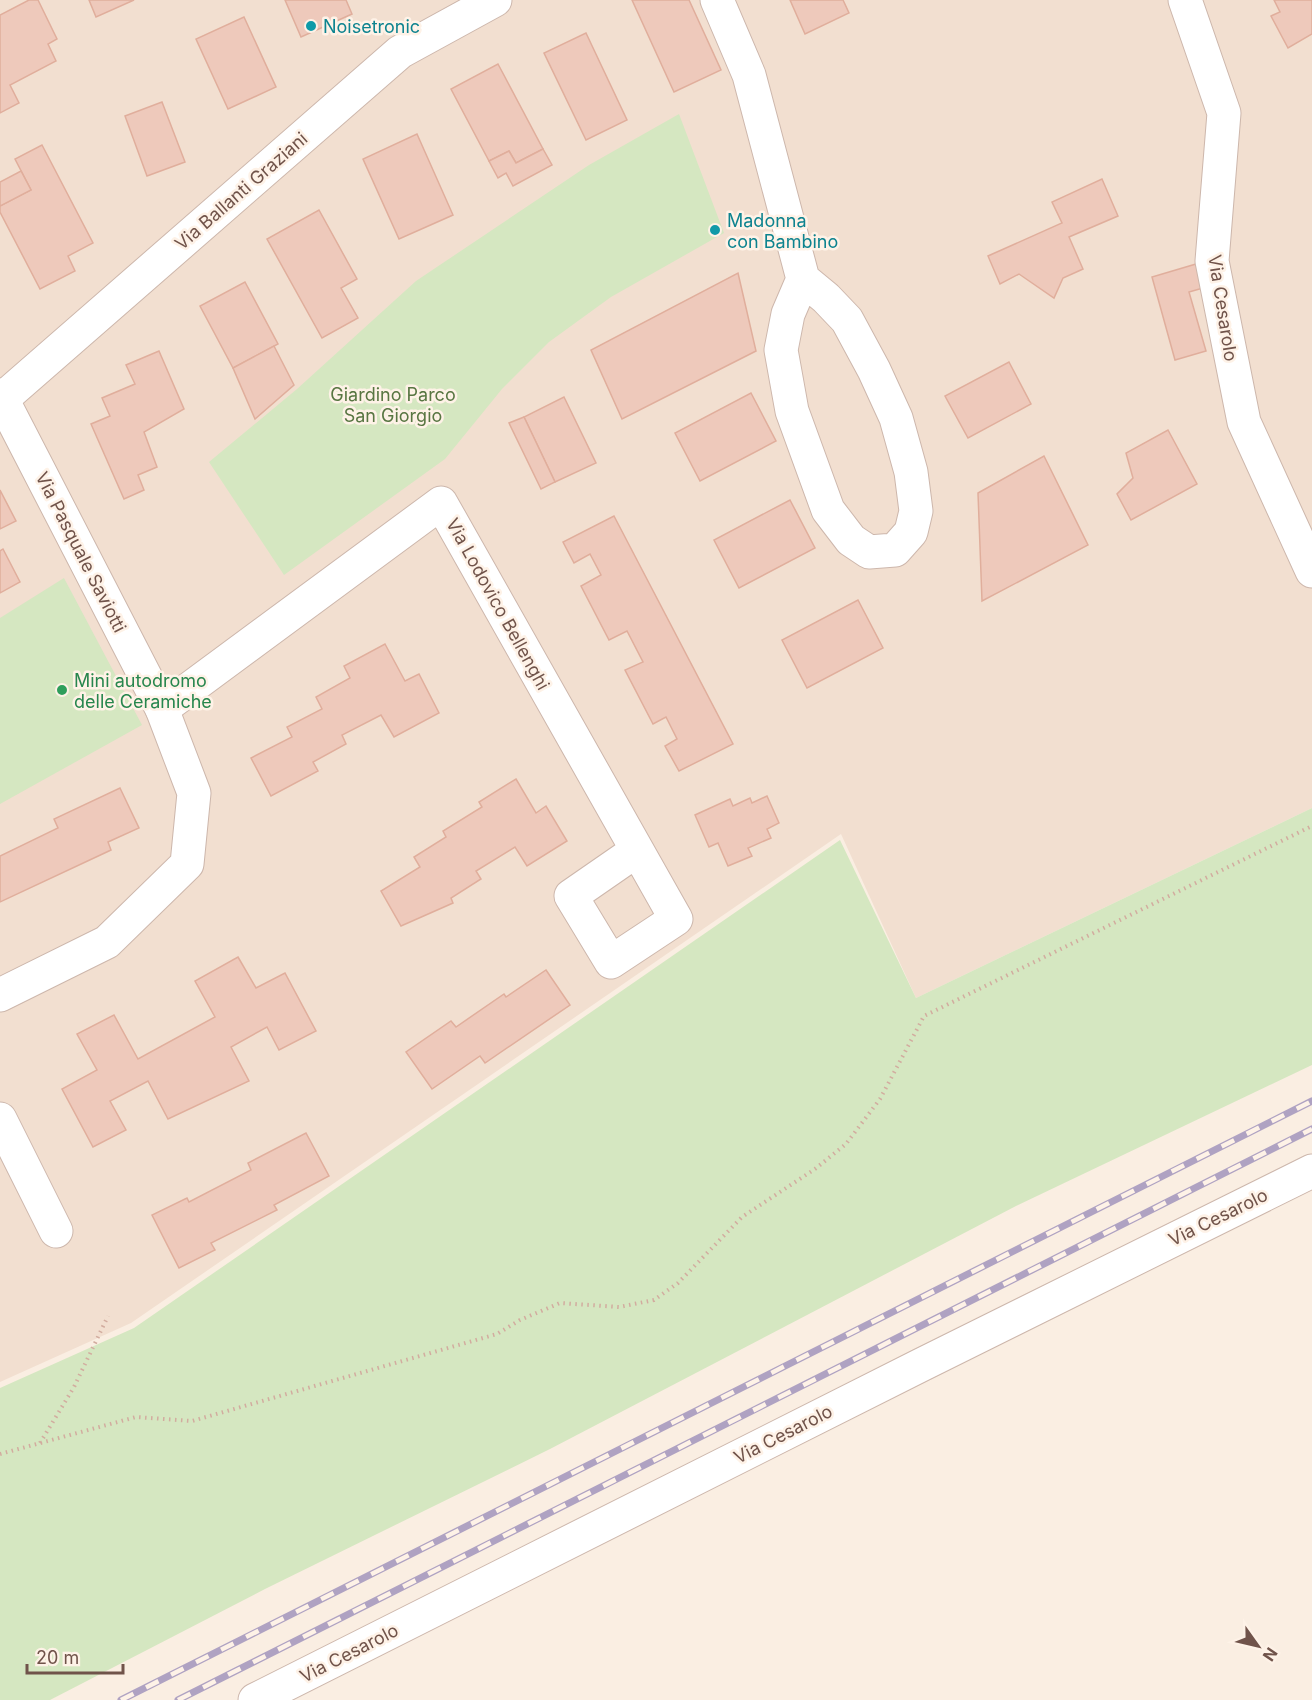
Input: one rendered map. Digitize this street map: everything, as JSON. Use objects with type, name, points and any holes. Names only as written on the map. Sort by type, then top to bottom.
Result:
[{"type":"street","name":"Via Ballanti Graziani","points":[[1,399],[400,52],[495,0]]},
{"type":"street","points":[[717,0],[749,75],[803,279],[847,320],[896,417],[911,472],[916,511],[911,532],[895,550],[870,552],[852,540],[828,510],[792,411],[781,350],[788,314],[803,279]]},
{"type":"street","name":"Via Cesarolo","points":[[1193,3],[1224,113],[1212,261],[1244,422],[1312,571]]},
{"type":"street","name":"Via Pasquale Saviotti","points":[[0,995],[106,942],[187,864],[194,793],[162,710],[1,399]]},
{"type":"street","name":"Via Lodovico Bellenghi","points":[[162,710],[441,503],[636,851]]},
{"type":"street","points":[[0,1119],[56,1231]]},
{"type":"street","name":"Via Cesarolo","points":[[255,1700],[1312,1171]]},
{"type":"path","points":[[0,1454],[136,1417],[192,1421],[497,1334],[520,1320],[560,1303],[619,1307],[654,1300],[678,1283],[742,1217],[815,1170],[846,1144],[880,1099],[924,1016],[1312,826]]},
{"type":"path","points":[[40,1443],[74,1387],[108,1316]]},
{"type":"shaded area","points":[[0,0],[1312,0],[1312,808],[916,998],[841,834],[131,1323],[0,1382]]},
{"type":"green space","name":"Giardino Parco San Giorgio","points":[[679,114],[724,233],[611,297],[549,342],[502,389],[445,459],[284,575],[209,462],[297,389],[416,281],[589,165]]},
{"type":"green space","name":"Mini autodromo delle Ceramiche","points":[[64,578],[142,725],[0,804],[0,618]]},
{"type":"green space","points":[[1312,808],[1312,1065],[1016,1206],[550,1449],[265,1589],[50,1700],[0,1700],[0,1388],[134,1328],[840,840],[916,998]]},
{"type":"building","points":[[29,0],[38,0],[57,39],[48,44],[56,61],[10,85],[19,103],[0,113],[0,15]]},
{"type":"building","points":[[89,0],[134,0],[96,17]]},
{"type":"building","name":"Noisetronic","points":[[285,0],[346,0],[352,14],[301,37]]},
{"type":"building","points":[[632,0],[689,0],[721,70],[674,92]]},
{"type":"building","points":[[790,0],[843,0],[849,13],[805,34]]},
{"type":"building","points":[[1274,0],[1312,0],[1312,34],[1288,48],[1271,16],[1280,12]]},
{"type":"building","points":[[244,17],[276,87],[228,109],[196,39]]},
{"type":"building","points":[[586,33],[627,120],[586,140],[544,53]]},
{"type":"building","points":[[498,64],[543,149],[516,163],[509,151],[489,161],[451,89]]},
{"type":"building","points":[[162,102],[185,162],[147,176],[125,116]]},
{"type":"building","points":[[417,134],[453,215],[399,239],[363,159]]},
{"type":"building","points":[[42,145],[93,243],[68,256],[75,271],[40,289],[0,212],[0,206],[31,190],[15,159]]},
{"type":"building","points":[[543,149],[552,165],[513,186],[506,173],[498,178],[489,161],[509,151],[516,163]]},
{"type":"building","points":[[21,171],[31,190],[0,206],[0,182]]},
{"type":"building","points":[[1102,179],[1118,216],[1069,237],[1083,269],[1063,278],[1054,298],[1019,274],[1000,284],[988,256],[1062,223],[1052,202]]},
{"type":"building","points":[[319,210],[357,279],[341,288],[358,318],[322,338],[267,239]]},
{"type":"building","points":[[1196,264],[1203,288],[1189,292],[1206,351],[1175,360],[1152,277]]},
{"type":"building","points":[[738,273],[756,351],[622,419],[591,350]]},
{"type":"building","points":[[245,282],[278,344],[233,368],[200,306]]},
{"type":"building","points":[[274,346],[294,385],[255,419],[233,368]]},
{"type":"building","points":[[159,351],[184,409],[144,432],[157,467],[138,475],[144,490],[124,499],[91,424],[110,416],[102,398],[135,384],[126,365]]},
{"type":"building","points":[[1009,362],[1031,404],[968,438],[945,396]]},
{"type":"building","points":[[751,393],[776,441],[700,481],[675,433]]},
{"type":"building","points":[[564,397],[596,463],[555,482],[524,417]]},
{"type":"building","points":[[524,417],[555,482],[541,489],[509,423]]},
{"type":"building","points":[[1168,430],[1197,484],[1131,520],[1117,494],[1133,478],[1126,453]]},
{"type":"building","points":[[1044,456],[1088,545],[982,601],[978,493]]},
{"type":"building","points":[[0,490],[16,521],[0,529]]},
{"type":"building","points":[[790,500],[815,548],[739,588],[714,540]]},
{"type":"building","points":[[614,516],[733,744],[679,771],[665,746],[677,739],[666,717],[653,724],[625,670],[643,662],[627,631],[609,640],[581,586],[601,575],[590,554],[574,563],[563,542]]},
{"type":"building","points":[[3,549],[20,582],[0,593],[0,551]]},
{"type":"building","points":[[858,600],[883,648],[807,688],[782,640]]},
{"type":"building","points":[[385,644],[405,681],[419,674],[439,713],[394,737],[381,715],[342,735],[346,744],[313,762],[318,771],[271,796],[251,758],[292,737],[287,727],[322,709],[316,697],[350,678],[344,666]]},
{"type":"building","points":[[516,779],[536,813],[546,806],[567,841],[527,866],[515,847],[476,871],[481,879],[451,898],[453,903],[401,926],[381,891],[420,867],[414,857],[446,837],[443,831],[482,807],[479,802]]},
{"type":"building","points":[[120,788],[139,828],[108,842],[111,850],[0,902],[0,856],[58,828],[54,819]]},
{"type":"building","points":[[767,796],[779,823],[767,829],[771,838],[748,848],[752,856],[728,866],[718,843],[709,847],[695,815],[730,799],[733,806],[750,798],[752,803]]},
{"type":"building","points":[[238,957],[256,988],[285,973],[316,1031],[279,1050],[267,1027],[231,1047],[249,1081],[168,1119],[148,1081],[110,1101],[126,1130],[93,1147],[62,1089],[97,1070],[77,1034],[114,1015],[138,1059],[215,1017],[195,981]]},
{"type":"building","points":[[546,970],[570,1005],[485,1063],[480,1056],[432,1089],[406,1052],[451,1021],[456,1027],[504,994],[506,997]]},
{"type":"building","points":[[306,1133],[329,1176],[274,1205],[277,1210],[211,1243],[215,1250],[179,1268],[152,1215],[187,1198],[189,1202],[251,1170],[248,1163]]},
{"type":"railway","points":[[121,1700],[1312,1101]]},
{"type":"railway","points":[[178,1700],[1312,1129]]},
{"type":"place","name":"Noisetronic","points":[[311,26]]},
{"type":"place","name":"Madonna con Bambino","points":[[715,230]]},
{"type":"place","name":"Mini autodromo delle Ceramiche","points":[[62,690]]}]
